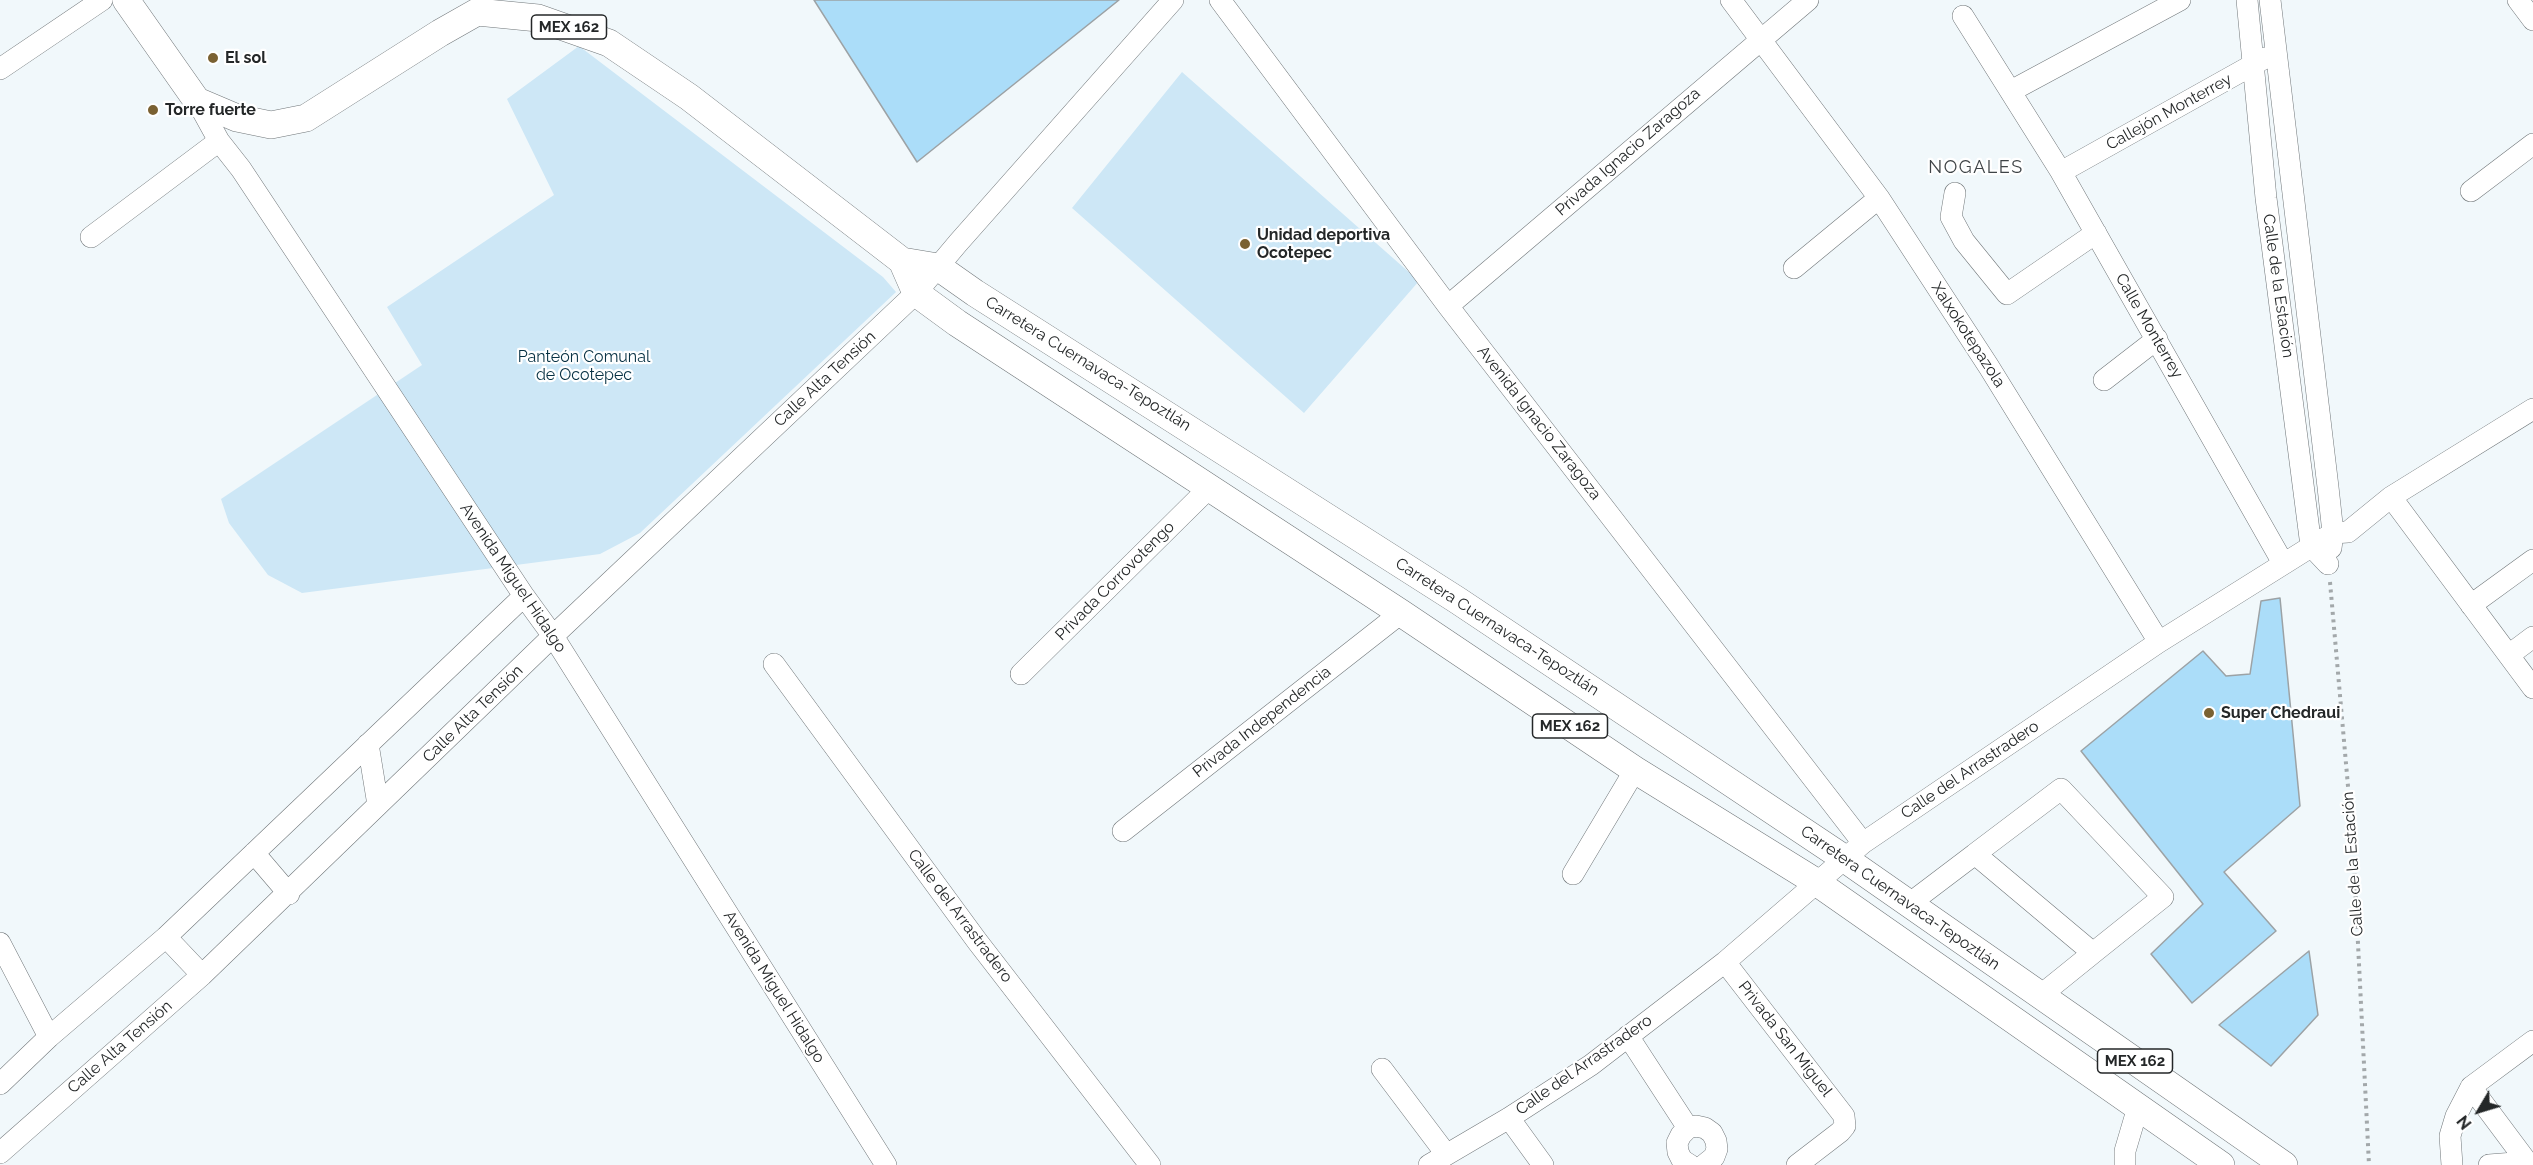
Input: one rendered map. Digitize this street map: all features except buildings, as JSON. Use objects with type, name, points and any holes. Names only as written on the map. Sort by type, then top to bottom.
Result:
[{"type":"main road","name":"Avenida Miguel Hidalgo","points":[[126,0],[197,101]]},
{"type":"main road","points":[[558,0],[573,28]]},
{"type":"main road","name":"Carretera Cuernavaca-Tepoztlán","points":[[197,101],[237,118],[271,124],[306,118],[486,6],[573,28],[609,43],[688,97],[902,261],[938,267],[975,293],[1854,851],[1910,904],[2284,1165]]},
{"type":"main road","name":"Carretera Cuernavaca-Tepoztlán","points":[[902,261],[916,293]]},
{"type":"main road","name":"MEX 162","points":[[916,293],[957,323],[1401,613],[1635,770],[1816,882],[2220,1165]]},
{"type":"street","points":[[0,69],[102,0]]},
{"type":"street","name":"Calle Alta Tensión","points":[[0,1153],[202,975],[289,894],[553,636],[916,293],[1173,0]]},
{"type":"street","name":"Avenida Ignacio Zaragoza","points":[[1220,0],[1854,851]]},
{"type":"street","name":"Xalxokotepazola","points":[[1731,0],[1879,198],[1989,367],[2159,642]]},
{"type":"street","name":"Privada Ignacio Zaragoza","points":[[1448,306],[1808,0]]},
{"type":"street","points":[[2011,91],[2180,0]]},
{"type":"street","name":"Calle de la Estación","points":[[2247,0],[2266,198],[2312,546]]},
{"type":"street","name":"Calle de la Estación","points":[[2270,0],[2332,533],[2328,564]]},
{"type":"street","points":[[2518,0],[2533,20]]},
{"type":"street","name":"Calle Monterrey","points":[[1963,16],[2061,172],[2283,563]]},
{"type":"street","name":"Callejón Monterrey","points":[[2061,172],[2277,51]]},
{"type":"street","name":"Avenida Miguel Hidalgo","points":[[197,101],[219,141],[241,169],[524,596],[553,636],[886,1165]]},
{"type":"street","points":[[92,237],[219,141]]},
{"type":"street","points":[[2471,191],[2533,144]]},
{"type":"street","points":[[1955,193],[1951,217],[1964,241],[2007,294],[2096,233]]},
{"type":"street","points":[[1794,268],[1879,198]]},
{"type":"street","points":[[2104,380],[2157,339]]},
{"type":"street","name":"Calle del Arrastradero","points":[[1437,1160],[1509,1118],[1591,1065],[1725,962],[1854,851],[2159,642],[2332,533],[2348,532],[2391,497],[2533,409]]},
{"type":"street","name":"Privada Corrovotengo","points":[[1022,674],[1208,489]]},
{"type":"street","points":[[2391,497],[2533,688]]},
{"type":"street","points":[[2312,546],[2328,564]]},
{"type":"street","points":[[2471,605],[2533,560]]},
{"type":"street","points":[[0,1084],[49,1037],[166,937],[524,596]]},
{"type":"street","name":"Privada Independencia","points":[[1123,831],[1401,613]]},
{"type":"street","points":[[2509,656],[2533,637]]},
{"type":"street","name":"Calle del Arrastradero","points":[[774,664],[977,940],[1150,1165]]},
{"type":"street","points":[[368,744],[378,805]]},
{"type":"street","points":[[1573,874],[1635,770]]},
{"type":"street","points":[[1910,904],[2061,789],[2163,897],[2041,995]]},
{"type":"street","points":[[254,853],[289,894]]},
{"type":"street","points":[[1975,854],[2093,953]]},
{"type":"street","points":[[166,937],[202,975]]},
{"type":"street","points":[[0,943],[49,1037]]},
{"type":"street","name":"Privada San Miguel","points":[[1725,962],[1844,1116],[1845,1126],[1840,1132],[1797,1165]]},
{"type":"street","points":[[1628,1036],[1688,1128]]},
{"type":"street","points":[[2452,1165],[2450,1136],[2456,1116],[2472,1087],[2533,1041]]},
{"type":"street","points":[[1382,1069],[1437,1160]]},
{"type":"street","points":[[2472,1087],[2530,1163]]},
{"type":"street","points":[[2125,1165],[2125,1150],[2138,1107]]},
{"type":"street","points":[[1509,1118],[1543,1165]]},
{"type":"street","points":[[1688,1128],[1705,1128],[1712,1133],[1717,1149],[1714,1158],[1702,1165],[1678,1152],[1677,1143],[1681,1134],[1688,1128]]},
{"type":"street","points":[[2489,1165],[2530,1163]]},
{"type":"path","name":"Calle de la Estación","points":[[2328,564],[2353,843],[2369,1165]]},
{"type":"green space","name":"Panteón Comunal de Ocotepec","points":[[579,46],[883,277],[896,292],[640,533],[600,554],[302,593],[268,575],[229,523],[221,499],[422,365],[387,307],[554,195],[507,99]]},
{"type":"green space","name":"Unidad deportiva Ocotepec","points":[[1182,72],[1419,281],[1304,413],[1072,208]]},
{"type":"place","name":"El sol","points":[[213,58]]},
{"type":"place","name":"Torre fuerte","points":[[153,110]]},
{"type":"place","name":"Unidad deportiva Ocotepec","points":[[1245,244]]},
{"type":"place","name":"Super Chedraui","points":[[2209,713]]},
{"type":"district","name":"NOGALES","points":[[1976,168]]}]
